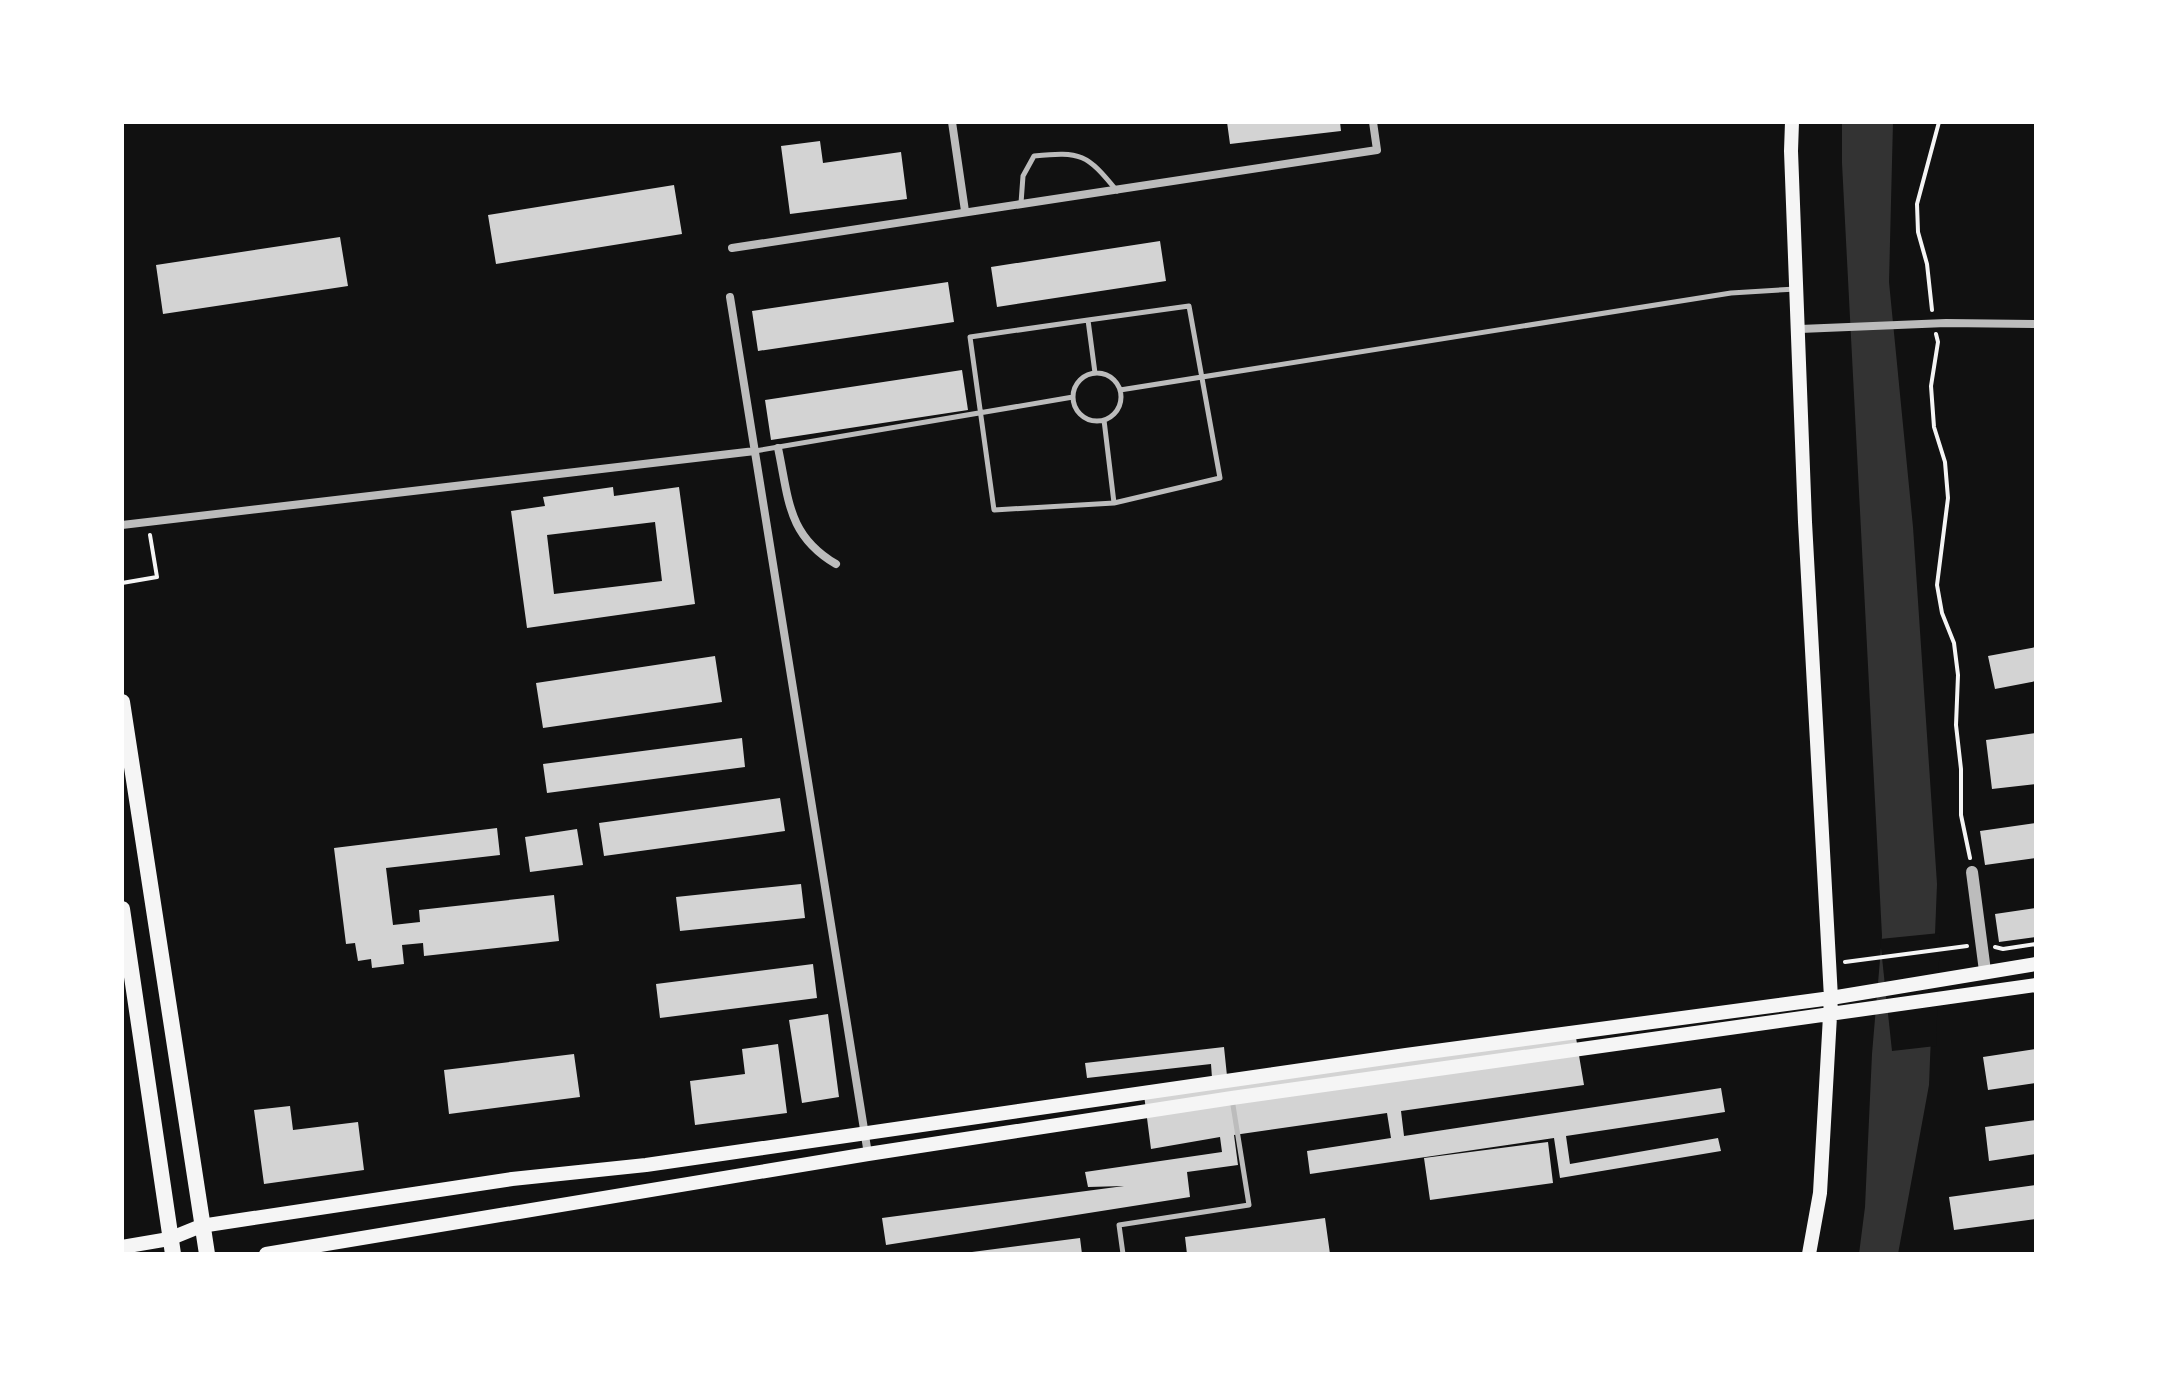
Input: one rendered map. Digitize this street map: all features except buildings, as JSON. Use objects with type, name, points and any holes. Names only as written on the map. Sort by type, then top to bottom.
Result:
[{"type":"main road","points":[[1792,122],[1805,522],[1831,998],[1820,1193],[1809,1254]]},
{"type":"main road","points":[[122,702],[207,1254]]},
{"type":"main road","points":[[122,909],[171,1246]]},
{"type":"main road","points":[[122,1247],[171,1246],[201,1226],[512,1179],[646,1165],[1831,998],[2036,964]]},
{"type":"main road","points":[[266,1254],[868,1154],[1232,1098],[2036,985]]},
{"type":"street","points":[[952,122],[965,211]]},
{"type":"street","points":[[732,248],[965,211],[1118,192],[1377,150],[1373,122]]},
{"type":"street","points":[[730,297],[868,1154]]},
{"type":"street","points":[[1800,329],[1946,323],[2036,324]]},
{"type":"street","points":[[778,448],[795,526],[808,544],[836,564]]},
{"type":"street","points":[[122,525],[755,451]]},
{"type":"street","points":[[1972,872],[1985,971]]},
{"type":"lane","points":[[1021,203],[1023,176],[1034,156],[1067,152],[1094,164],[1118,192]]},
{"type":"lane","points":[[1120,390],[1731,293],[1798,289]]},
{"type":"lane","points":[[1189,306],[1220,478],[1114,503],[994,510],[970,337],[1088,320],[1189,306]]},
{"type":"lane","points":[[1088,320],[1095,373]]},
{"type":"lane","points":[[1095,373],[1111,376],[1120,390],[1117,411],[1104,420],[1083,417],[1077,411],[1073,390],[1081,378],[1095,373]]},
{"type":"lane","points":[[755,451],[1073,397]]},
{"type":"lane","points":[[1104,420],[1114,503]]},
{"type":"lane","points":[[1123,1254],[1119,1225],[1249,1205],[1232,1098]]},
{"type":"path","points":[[1933,314],[1927,264],[1918,232],[1917,204],[1939,122]]},
{"type":"path","points":[[1935,328],[1938,342],[1931,386],[1934,427],[1945,462],[1948,498],[1937,585],[1942,613],[1954,643],[1958,675],[1956,725],[1961,769],[1961,815],[1972,872]]},
{"type":"path","points":[[122,583],[157,577],[148,521]]},
{"type":"path","points":[[1828,964],[1980,944],[2003,949],[2036,944]]},
{"type":"shaded area","points":[[1842,122],[1893,122],[1889,282],[1913,527],[1937,884],[1929,1085],[1898,1254],[1859,1254],[1865,1207],[1872,1054],[1882,936]]},
{"type":"pier","points":[[1940,933],[1936,1046],[1892,1051],[1880,939]]}]
